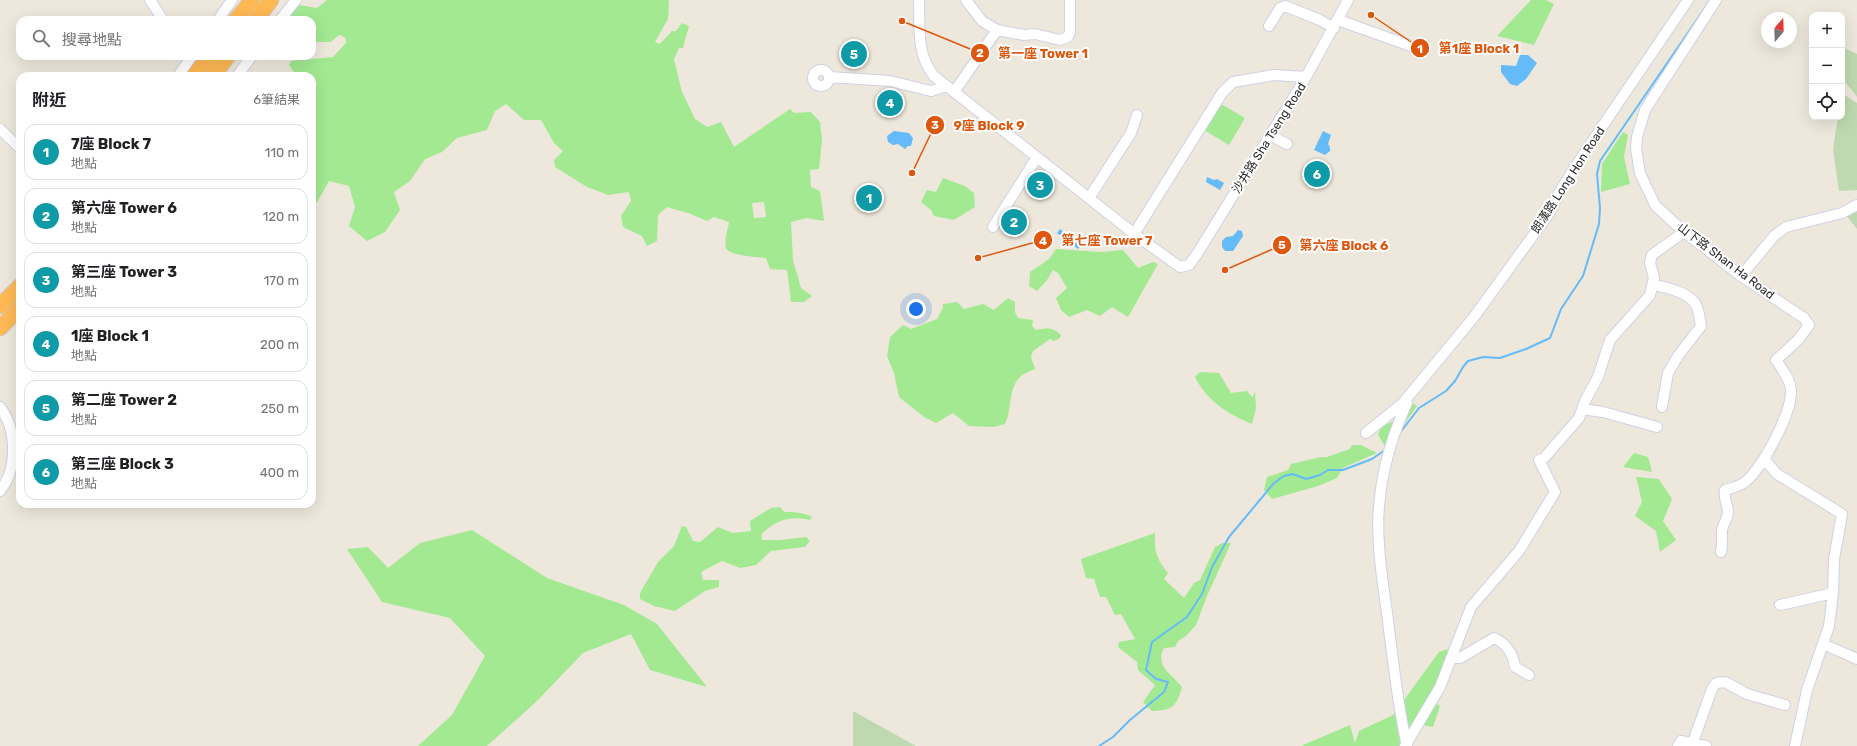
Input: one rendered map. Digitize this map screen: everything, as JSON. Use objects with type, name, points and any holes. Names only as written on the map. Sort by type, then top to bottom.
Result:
[{"type":"highway","points":[[239,16],[252,0]]},
{"type":"highway","points":[[259,16],[272,0]]},
{"type":"highway","points":[[197,72],[206,60]]},
{"type":"highway","points":[[216,72],[225,60]]},
{"type":"highway","points":[[0,306],[16,290]]},
{"type":"highway","points":[[0,328],[16,312]]},
{"type":"street","points":[[150,0],[160,16]]},
{"type":"street","points":[[221,16],[232,0]]},
{"type":"street","points":[[283,16],[296,0]]},
{"type":"street","points":[[918,0],[920,44],[922,56],[930,72],[1134,234],[1222,93],[1233,82],[1274,75],[1306,77]]},
{"type":"street","points":[[966,0],[982,21],[997,30],[1024,35],[1035,34],[1060,40],[1065,39],[1070,32],[1070,0]]},
{"type":"street","name":"沙井路 Sha Tseng Road","points":[[1134,234],[1180,267],[1189,265],[1306,77],[1348,0]]},
{"type":"street","name":"朗漢路 Long Hon Road","points":[[1366,433],[1402,404],[1474,317],[1550,212],[1560,191],[1585,152],[1688,0]]},
{"type":"street","name":"山下路 Shan Ha Road","points":[[1716,0],[1650,100],[1645,110],[1637,137],[1636,149],[1640,173],[1655,205],[1684,232],[1742,276],[1804,318],[1809,325],[1798,340],[1776,360],[1788,379],[1791,395],[1778,434],[1765,460]]},
{"type":"street","points":[[1268,26],[1280,8],[1285,6],[1320,20],[1410,46]]},
{"type":"street","points":[[829,78],[890,81],[931,90],[950,89],[997,30]]},
{"type":"street","points":[[181,72],[189,60]]},
{"type":"street","points":[[240,72],[249,60]]},
{"type":"street","points":[[1089,198],[1131,133],[1137,115]]},
{"type":"street","points":[[0,129],[16,144]]},
{"type":"street","points":[[1270,136],[1287,144]]},
{"type":"street","points":[[993,227],[1037,157]]},
{"type":"street","points":[[1742,276],[1775,235],[1786,227],[1842,213],[1857,205]]},
{"type":"street","points":[[1406,746],[1440,687],[1471,607],[1519,551],[1555,492],[1539,460],[1544,458],[1579,418],[1585,401],[1598,377],[1610,340],[1650,294],[1654,278],[1650,263],[1652,255],[1684,232]]},
{"type":"street","points":[[1653,285],[1669,288],[1685,294],[1697,305],[1701,326],[1678,356],[1668,373],[1662,407]]},
{"type":"street","name":"朗漢路 Long Hon Road","points":[[1406,746],[1399,711],[1378,543],[1380,499],[1390,451],[1398,423],[1413,392]]},
{"type":"street","points":[[0,407],[7,420],[13,450],[11,473],[0,491]]},
{"type":"street","points":[[1582,409],[1603,412],[1657,427]]},
{"type":"street","points":[[1721,552],[1723,545],[1721,540],[1722,532],[1728,513],[1725,496],[1726,490],[1745,482],[1765,460],[1777,474],[1842,514],[1834,558],[1830,626],[1807,690],[1795,746]]},
{"type":"street","points":[[1780,605],[1833,592]]},
{"type":"street","points":[[1451,658],[1460,658],[1494,638],[1504,642],[1513,657],[1515,667],[1529,675]]},
{"type":"street","points":[[1823,644],[1857,659]]},
{"type":"street","points":[[1693,742],[1712,689],[1716,683],[1725,682],[1747,694],[1785,705]]},
{"type":"street","points":[[1678,746],[1682,741],[1693,742],[1706,746]]},
{"type":"green space","points":[[327,0],[669,0],[668,19],[655,42],[660,44],[672,31],[676,31],[682,23],[689,26],[683,48],[679,48],[674,59],[682,92],[695,119],[707,127],[721,122],[734,147],[790,109],[794,113],[811,112],[820,122],[822,140],[819,169],[810,170],[811,187],[820,191],[824,221],[807,218],[791,222],[793,260],[801,288],[812,296],[804,302],[791,302],[787,270],[770,269],[766,258],[751,257],[728,251],[725,242],[729,222],[714,217],[707,221],[688,213],[667,207],[658,215],[657,241],[647,246],[642,236],[623,227],[621,216],[631,201],[629,192],[608,195],[587,187],[555,167],[554,160],[563,151],[554,143],[541,120],[524,120],[506,104],[495,111],[487,130],[457,138],[442,152],[425,159],[410,181],[394,192],[400,210],[385,232],[367,241],[349,226],[355,207],[349,186],[329,181],[316,204],[316,72],[294,72],[289,65],[291,61],[316,60],[316,59],[333,57],[346,43],[345,37],[339,35],[331,42],[316,42],[316,16],[281,16],[283,7],[287,3],[317,8]],"holes":[[[764,202],[766,217],[754,218],[752,203]]]},
{"type":"green space","points":[[1531,0],[1546,0],[1554,4],[1534,45],[1497,36]]},
{"type":"green space","points":[[1845,48],[1857,54],[1857,97],[1845,82]]},
{"type":"green space","points":[[1845,95],[1857,103],[1857,190],[1839,191],[1833,149],[1838,120],[1845,120]]},
{"type":"green space","points":[[1221,104],[1245,118],[1229,145],[1204,130]]},
{"type":"green space","points":[[1623,132],[1628,135],[1624,157],[1630,184],[1601,192],[1602,164]]},
{"type":"green space","points":[[943,178],[965,186],[974,193],[975,207],[954,220],[934,216],[931,210],[921,202],[927,190],[936,192]]},
{"type":"green space","points":[[1857,212],[1857,229],[1846,215]]},
{"type":"green space","points":[[1056,249],[1102,252],[1123,250],[1138,268],[1153,262],[1158,264],[1128,317],[1112,307],[1100,316],[1087,310],[1069,317],[1061,310],[1056,298],[1067,288],[1058,273],[1053,270],[1047,280],[1037,291],[1029,286],[1030,272],[1049,259]]},
{"type":"green space","points":[[1008,298],[1015,302],[1015,312],[1018,318],[1033,320],[1032,326],[1036,330],[1050,329],[1061,335],[1060,338],[1054,341],[1050,339],[1033,351],[1031,357],[1035,369],[1022,375],[1013,388],[1009,413],[1005,424],[994,427],[969,426],[953,413],[936,423],[924,417],[899,397],[894,373],[887,356],[890,337],[903,325],[911,329],[937,319],[943,308],[943,304],[957,302],[964,309],[983,304],[994,310]]},
{"type":"green space","points":[[1200,372],[1219,373],[1231,393],[1247,391],[1252,397],[1255,392],[1256,408],[1252,424],[1235,416],[1212,400],[1200,386],[1195,377]]},
{"type":"green space","points":[[1410,401],[1417,406],[1392,441],[1385,446],[1378,435],[1381,427],[1396,420]]},
{"type":"green space","points":[[1352,445],[1361,445],[1377,453],[1343,468],[1337,478],[1318,486],[1272,499],[1264,490],[1267,477],[1288,470],[1291,464],[1327,457],[1350,449]]},
{"type":"green space","points":[[1634,453],[1648,457],[1652,472],[1623,467]]},
{"type":"green space","points":[[1636,477],[1659,479],[1672,499],[1663,521],[1676,540],[1660,552],[1656,531],[1635,516],[1642,502]]},
{"type":"green space","points":[[780,507],[784,512],[805,514],[812,517],[810,520],[796,518],[777,522],[761,535],[762,540],[780,540],[806,537],[810,541],[805,547],[771,551],[756,565],[740,568],[722,561],[701,572],[703,580],[719,580],[719,587],[705,591],[675,611],[654,606],[640,599],[640,593],[658,562],[674,546],[682,526],[686,527],[693,541],[700,542],[718,527],[733,533],[751,531],[750,521],[771,508]]},
{"type":"green space","points":[[472,530],[547,578],[624,605],[657,624],[707,687],[650,670],[631,634],[583,653],[536,702],[487,746],[418,746],[452,715],[485,656],[450,618],[382,602],[347,549],[368,547],[388,568],[420,543]]},
{"type":"green space","points":[[1155,533],[1157,555],[1161,564],[1168,573],[1164,579],[1184,598],[1194,583],[1200,580],[1215,547],[1222,543],[1231,543],[1207,596],[1196,625],[1186,636],[1178,641],[1175,647],[1164,648],[1161,660],[1163,665],[1182,687],[1178,699],[1173,706],[1165,710],[1152,711],[1143,702],[1155,685],[1138,670],[1137,662],[1118,647],[1119,642],[1135,639],[1121,614],[1115,615],[1106,597],[1100,597],[1094,579],[1086,578],[1081,559]]},
{"type":"green space","points":[[1448,649],[1432,701],[1440,706],[1433,727],[1415,724],[1407,746],[1301,746],[1350,725],[1355,743],[1359,731],[1393,715],[1439,652]]},
{"type":"green space","points":[[853,711],[916,746],[853,746]]},
{"type":"water","points":[[1520,55],[1528,55],[1537,63],[1526,79],[1517,86],[1510,84],[1501,72],[1501,65],[1516,66]]},
{"type":"water","points":[[894,131],[909,133],[913,138],[911,146],[908,146],[905,149],[898,144],[893,145],[888,142],[887,136]]},
{"type":"water","points":[[1323,131],[1331,135],[1328,144],[1330,151],[1325,155],[1314,150]]},
{"type":"water","points":[[1207,177],[1214,180],[1217,179],[1224,183],[1220,190],[1206,182]]},
{"type":"water","points":[[1060,229],[1081,245],[1078,249],[1057,233]]},
{"type":"water","points":[[1238,230],[1242,231],[1243,236],[1233,251],[1225,251],[1222,247],[1222,241],[1226,237],[1233,236]]},
{"type":"waterway","points":[[1399,434],[1419,408],[1446,391],[1455,381],[1468,361],[1483,357],[1500,358],[1526,349],[1550,338],[1561,309],[1583,276],[1599,224],[1600,208],[1597,174],[1600,161],[1709,2]]},
{"type":"waterway","points":[[1099,746],[1113,737],[1130,720],[1164,692],[1168,682],[1156,679],[1146,670],[1152,642],[1187,617],[1202,594],[1212,567],[1229,537],[1274,483],[1284,476],[1293,474],[1306,479],[1320,475],[1328,470],[1343,470],[1372,459],[1385,450]]},
{"type":"place","name":"第1座 Block 1","points":[[1371,15]]},
{"type":"place","name":"第一座 Tower 1","points":[[902,21]]},
{"type":"place","name":"第二座 Tower 2","points":[[854,54]]},
{"type":"place","name":"1座 Block 1","points":[[890,103]]},
{"type":"place","name":"9座 Block 9","points":[[912,173]]},
{"type":"place","name":"第三座 Block 3","points":[[1317,174]]},
{"type":"place","name":"第三座 Tower 3","points":[[1040,185]]},
{"type":"place","name":"7座 Block 7","points":[[869,198]]},
{"type":"place","name":"第六座 Tower 6","points":[[1014,222]]},
{"type":"place","name":"第七座 Tower 7","points":[[978,258]]},
{"type":"place","name":"第六座 Block 6","points":[[1225,270]]}]
